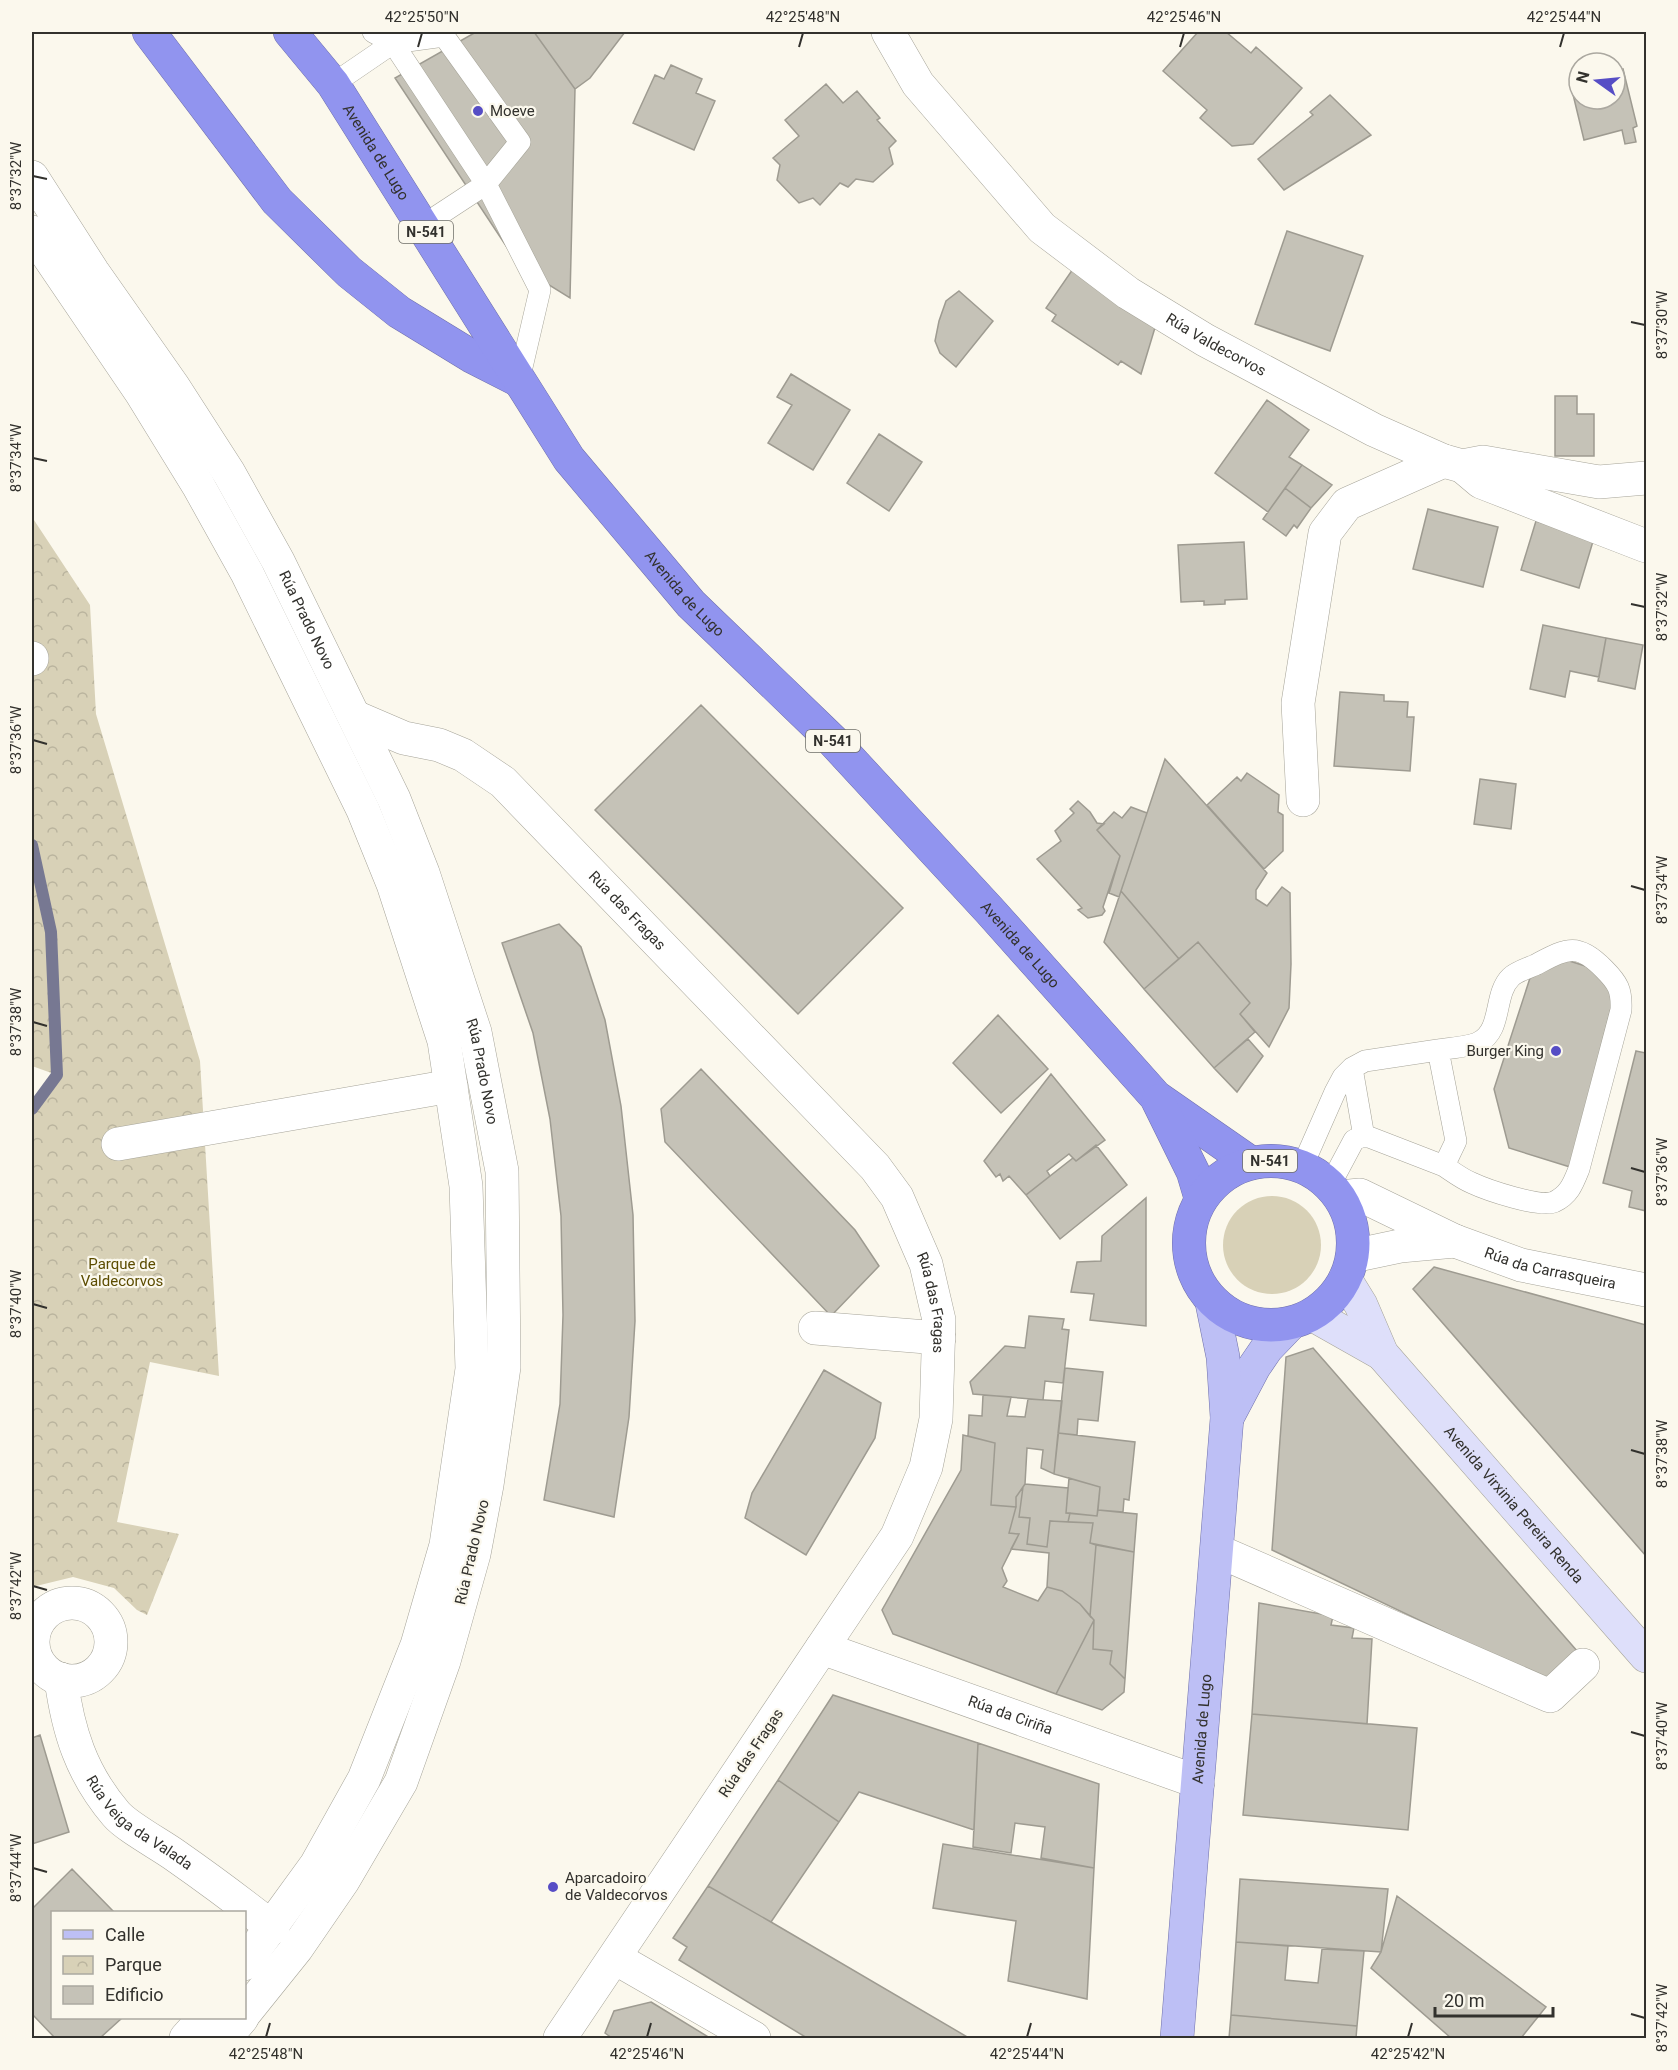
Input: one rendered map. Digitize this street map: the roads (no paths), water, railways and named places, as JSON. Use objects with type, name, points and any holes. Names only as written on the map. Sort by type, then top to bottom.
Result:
[{"type":"highway","points":[[149,32],[278,201],[349,272],[399,312],[471,356],[519,380]]},
{"type":"highway","name":"Avenida de Lugo","points":[[290,32],[333,84],[569,459],[691,604],[833,741],[1156,1096],[1251,1163]]},
{"type":"highway","name":"Avenida de Lugo","points":[[1156,1096],[1192,1172],[1201,1200]]},
{"type":"highway","name":"N-541","points":[[1302,1320],[1270,1327],[1246,1323],[1212,1303],[1200,1287],[1191,1264],[1188,1241],[1192,1218],[1201,1200],[1215,1182],[1230,1171],[1251,1163],[1277,1161],[1302,1167],[1317,1175],[1335,1191]]},
{"type":"highway","points":[[1302,1320],[1332,1299],[1349,1268],[1354,1236],[1350,1217],[1335,1191]]},
{"type":"main road","name":"Avenida Virxinia Pereira Renda","points":[[1349,1268],[1361,1305],[1382,1353],[1647,1656]]},
{"type":"main road","name":"Avenida de Lugo","points":[[1177,2038],[1227,1418],[1223,1357],[1212,1303]]},
{"type":"main road","name":"Avenida Virxinia Pereira Renda","points":[[1302,1320],[1382,1353]]},
{"type":"main road","name":"Avenida de Lugo","points":[[1227,1418],[1254,1367],[1268,1348],[1302,1320]]},
{"type":"street","name":"Rúa Valdecorvos","points":[[888,32],[918,84],[1042,228],[1128,292],[1205,340],[1374,430],[1453,464],[1483,462],[1599,482],[1647,478]]},
{"type":"street","name":"Rúa Prado Novo","points":[[32,177],[93,272],[229,473],[278,561],[394,799],[415,852],[476,1032],[502,1171],[504,1367],[487,1485],[474,1554],[444,1661],[401,1782],[343,1881],[297,1948],[246,2012]]},
{"type":"street","name":"Rúa Prado Novo","points":[[32,232],[142,394],[198,486],[247,573],[363,810],[393,884],[444,1041],[466,1186],[472,1369],[446,1545],[417,1645],[364,1779],[316,1865],[273,1928],[246,1962]]},
{"type":"street","points":[[1303,800],[1298,704],[1325,533],[1347,504],[1453,464],[1481,482],[1647,546]]},
{"type":"street","name":"Rúa das Fragas","points":[[354,717],[404,738],[439,746],[463,755],[503,782],[874,1167],[897,1197],[926,1264],[939,1320],[936,1419],[926,1467],[897,1536],[560,2038]]},
{"type":"street","points":[[118,1144],[451,1086]]},
{"type":"street","name":"Rúa da Carrasqueira","points":[[1335,1191],[1360,1195],[1455,1241],[1521,1265],[1647,1290]]},
{"type":"street","name":"Rúa da Carrasqueira","points":[[1349,1268],[1400,1246],[1455,1241]]},
{"type":"street","points":[[815,1328],[939,1338]]},
{"type":"street","points":[[1218,1551],[1550,1696],[1583,1665]]},
{"type":"street","name":"Rúa da Ciriña","points":[[822,1648],[1198,1782]]},
{"type":"street","name":"Rúa Veiga da Valada","points":[[61,1679],[66,1715],[79,1758],[97,1788],[118,1816],[230,1894],[273,1928]]},
{"type":"street","points":[[615,1958],[754,2038]]},
{"type":"street","points":[[186,2038],[203,2019]]},
{"type":"street","name":"Rúa Prado Novo","points":[[225,2038],[241,2019]]},
{"type":"lane","points":[[373,32],[393,43],[486,184],[540,290],[519,380]]},
{"type":"lane","points":[[333,84],[393,43],[444,36],[520,142],[486,184],[422,226]]},
{"type":"lane","points":[[1302,1167],[1335,1092],[1343,1077],[1352,1068],[1365,1061],[1479,1042],[1489,1034],[1504,988],[1511,977],[1568,949],[1582,952],[1596,961],[1616,982],[1622,995],[1621,1010],[1579,1169],[1573,1185],[1565,1195],[1552,1203],[1536,1204],[1471,1183],[1444,1166],[1369,1137],[1354,1140],[1335,1191]]},
{"type":"lane","points":[[1438,1050],[1456,1141],[1444,1166]]},
{"type":"lane","points":[[1352,1068],[1364,1137]]},
{"type":"waterway","points":[[32,845],[51,932],[57,1075],[32,1109]]},
{"type":"place","name":"Moeve","points":[[478,111]]},
{"type":"place","name":"Burger King","points":[[1556,1051]]},
{"type":"place","name":"Aparcadoiro de Valdecorvos","points":[[553,1887]]},
{"type":"park label","name":"Parque de Valdecorvos","points":[[122,1272]]}]
